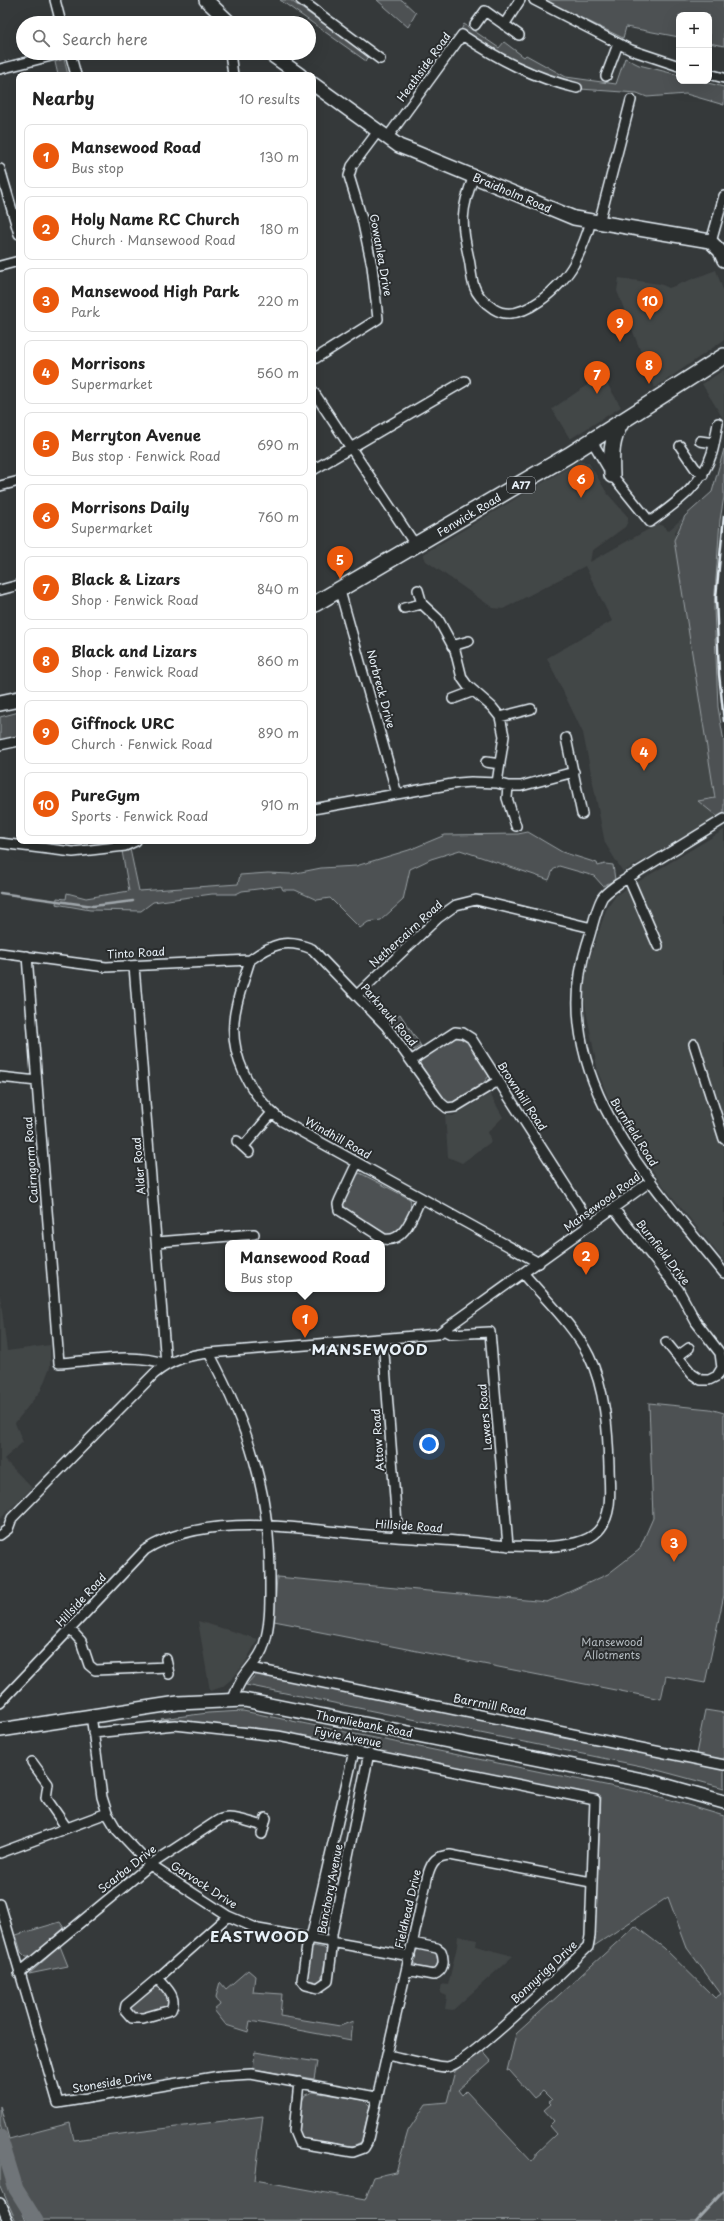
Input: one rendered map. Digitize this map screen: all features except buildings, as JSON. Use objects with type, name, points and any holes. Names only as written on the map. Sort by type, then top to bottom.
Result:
[{"type":"main road","points":[[206,0],[223,16]]},
{"type":"main road","points":[[279,60],[296,72]]},
{"type":"main road","name":"Braidholm Road","points":[[316,86],[399,146],[563,214],[595,222],[711,242]]},
{"type":"main road","points":[[711,242],[720,251],[724,260]]},
{"type":"main road","name":"Fenwick Road","points":[[316,604],[592,441],[724,356]]},
{"type":"main road","points":[[612,475],[611,446],[614,436],[621,423]]},
{"type":"main road","points":[[0,703],[16,699]]},
{"type":"main road","name":"Thornliebank Road","points":[[0,1730],[178,1703],[233,1699],[244,1700],[653,1782],[724,1802]]},
{"type":"street","points":[[55,0],[60,16]]},
{"type":"street","points":[[301,0],[367,45],[380,59]]},
{"type":"street","points":[[504,25],[520,0]]},
{"type":"street","points":[[534,0],[618,44],[654,59],[676,65]]},
{"type":"street","points":[[475,25],[485,11],[519,35]]},
{"type":"street","name":"Heathside Road","points":[[383,134],[462,35],[493,55],[529,73],[577,88]]},
{"type":"street","points":[[606,76],[618,44]]},
{"type":"street","points":[[0,69],[35,60]]},
{"type":"street","points":[[72,60],[75,72]]},
{"type":"street","points":[[231,60],[233,72]]},
{"type":"street","points":[[712,75],[724,78]]},
{"type":"street","points":[[474,176],[464,200],[462,215],[465,244],[474,287],[480,298],[500,312],[512,313],[523,310],[534,305],[551,293],[573,265],[595,222],[631,100]]},
{"type":"street","name":"Gowanlea Drive","points":[[316,358],[378,319],[372,266],[364,227],[349,176],[352,166],[383,134]]},
{"type":"street","points":[[0,170],[16,224]]},
{"type":"street","points":[[711,242],[724,196]]},
{"type":"street","points":[[0,266],[16,262]]},
{"type":"street","points":[[316,468],[465,381]]},
{"type":"street","points":[[316,396],[416,546]]},
{"type":"street","points":[[592,441],[612,475],[650,522],[690,491],[703,474],[712,453],[718,423]]},
{"type":"street","points":[[700,441],[714,443]]},
{"type":"street","points":[[680,446],[695,468],[703,474]]},
{"type":"street","points":[[1,484],[16,482]]},
{"type":"street","points":[[0,590],[16,586]]},
{"type":"street","points":[[418,590],[422,604],[438,619],[457,655],[462,678],[492,707],[500,717],[504,736],[497,783]]},
{"type":"street","name":"Norbreck Drive","points":[[340,591],[397,794]]},
{"type":"street","points":[[404,608],[422,604]]},
{"type":"street","points":[[452,646],[469,641]]},
{"type":"street","points":[[453,699],[474,691]]},
{"type":"street","points":[[500,717],[531,709]]},
{"type":"street","points":[[566,738],[582,814]]},
{"type":"street","points":[[0,744],[16,741]]},
{"type":"street","points":[[486,762],[500,764]]},
{"type":"street","points":[[316,808],[458,783],[497,783],[508,786],[521,786],[574,772]]},
{"type":"street","points":[[508,786],[507,798],[516,826]]},
{"type":"street","name":"Burnfield Road","points":[[724,820],[628,877],[602,897],[581,964],[578,986],[578,1015],[585,1051],[593,1084],[606,1113],[651,1181],[724,1273]]},
{"type":"street","points":[[0,842],[73,852],[125,846],[129,844]]},
{"type":"street","points":[[628,877],[658,946]]},
{"type":"street","name":"Nethercairn Road","points":[[357,995],[438,918],[456,906],[476,900],[592,928]]},
{"type":"street","name":"Parkneuk Road","points":[[250,960],[277,944],[299,944],[312,949],[386,1026],[412,1060],[442,1104],[447,1108],[455,1107],[498,1082]]},
{"type":"street","name":"Tinto Road","points":[[0,953],[106,967],[250,960]]},
{"type":"street","name":"Cairngorm Road","points":[[27,956],[59,1362],[135,1358],[157,1360],[166,1364]]},
{"type":"street","name":"Windhill Road","points":[[250,960],[235,1014],[235,1044],[246,1078],[255,1094],[272,1113],[282,1121],[539,1263]]},
{"type":"street","name":"Alder Road","points":[[134,966],[166,1364]]},
{"type":"street","name":"Brownhill Road","points":[[412,1060],[455,1032],[463,1033],[471,1038],[591,1225]]},
{"type":"street","points":[[694,1044],[724,1139]]},
{"type":"street","points":[[0,1077],[37,1081]]},
{"type":"street","points":[[243,1146],[272,1113]]},
{"type":"street","points":[[357,1163],[338,1204],[339,1210],[384,1238],[390,1240],[401,1235],[421,1198]]},
{"type":"street","name":"Mansewood Road","points":[[0,1535],[8,1529],[12,1518],[154,1374],[166,1364],[185,1357],[209,1353],[428,1336],[445,1330],[651,1181]]},
{"type":"street","name":"Burnfield Drive","points":[[614,1208],[678,1288],[696,1322],[720,1353],[722,1368],[717,1376],[709,1380],[701,1380],[692,1374],[666,1342]]},
{"type":"street","points":[[157,1242],[254,1234]]},
{"type":"street","points":[[717,1264],[724,1257]]},
{"type":"street","name":"Hillside Road","points":[[0,1703],[145,1550],[153,1545],[186,1532],[213,1528],[267,1526],[508,1546],[566,1544],[588,1538],[598,1531],[608,1513],[610,1494],[609,1444],[604,1408],[589,1357],[576,1336],[524,1274]]},
{"type":"street","name":"Lawers Road","points":[[445,1330],[451,1334],[490,1332],[508,1546]]},
{"type":"street","name":"Attow Road","points":[[382,1340],[398,1537]]},
{"type":"street","points":[[678,1356],[689,1348]]},
{"type":"street","points":[[209,1353],[234,1401],[247,1432],[259,1477],[267,1526],[270,1564],[268,1630],[264,1646],[240,1683],[233,1699]]},
{"type":"street","points":[[70,1629],[81,1641],[89,1665],[95,1670],[168,1667]]},
{"type":"street","name":"Barrmill Road","points":[[251,1668],[724,1765]]},
{"type":"street","name":"Garvock Drive","points":[[91,1715],[102,1797],[107,1813],[117,1830],[150,1864],[228,1916],[258,1929],[410,1956]]},
{"type":"street","name":"Fyvie Avenue","points":[[93,1733],[175,1725],[278,1736],[595,1800]]},
{"type":"street","name":"Banchory Avenue","points":[[354,1751],[302,1973],[302,1980],[306,1985],[318,1988],[328,1981],[332,1934],[369,1754]]},
{"type":"street","points":[[32,1762],[48,1784],[46,1798],[66,1827]]},
{"type":"street","name":"Bonnyrigg Drive","points":[[388,2055],[448,2067],[461,2061],[487,2041],[588,1947],[590,1936],[595,1800]]},
{"type":"street","points":[[0,1853],[66,1827],[107,1813]]},
{"type":"street","name":"Scarba Drive","points":[[18,1973],[150,1864],[222,1817],[264,1826]]},
{"type":"street","name":"Fieldhead Drive","points":[[299,2082],[294,2131],[299,2143],[353,2152],[364,2148],[367,2143],[376,2097],[388,2055],[428,1874],[431,1863],[440,1856],[450,1855],[592,1882]]},
{"type":"street","name":"Stoneside Drive","points":[[0,1904],[18,1973],[58,2103],[225,2075],[254,2074],[376,2097]]},
{"type":"street","points":[[158,1978],[173,1997],[173,2006],[171,2010],[144,2018],[132,2018],[125,2010],[126,2005],[228,1916]]},
{"type":"street","points":[[406,1970],[433,1975],[441,1969],[443,1964],[441,1951],[437,1948],[413,1943]]},
{"type":"street","points":[[0,2203],[8,2221]]},
{"type":"shaded area","points":[[716,270],[724,293],[724,340],[655,388],[617,291],[619,278],[660,284],[669,288]]},
{"type":"shaded area","points":[[724,370],[724,420],[702,384]]},
{"type":"shaded area","points":[[602,375],[621,407],[570,439],[552,409]]},
{"type":"shaded area","points":[[579,461],[589,463],[607,493],[628,517],[625,527],[592,551],[590,562],[658,524],[664,526],[668,531],[685,516],[675,532],[724,814],[623,872],[605,843],[583,733],[547,658],[612,621],[585,566],[503,609],[493,608],[426,561],[423,554]]},
{"type":"shaded area","points":[[724,830],[724,1261],[661,1183],[614,1113],[598,1072],[584,1000],[584,975],[606,910],[616,895]]},
{"type":"shaded area","points":[[490,1094],[503,1117],[488,1132],[491,1142],[462,1163],[448,1157],[445,1115],[453,1116]]},
{"type":"shaded area","points":[[0,1294],[7,1351],[50,1345],[50,1367],[41,1390],[15,1423],[23,1442],[4,1459],[32,1488],[0,1519]]},
{"type":"shaded area","points":[[198,1621],[258,1639],[245,1663],[233,1678],[222,1687],[210,1691]]},
{"type":"shaded area","points":[[458,1936],[477,1940],[476,1946],[513,1956],[453,2010],[445,2009],[447,1996],[440,1993],[442,1984],[448,1985]]},
{"type":"green space","points":[[280,0],[290,0],[313,16],[303,16]]},
{"type":"green space","points":[[377,0],[402,0],[416,13],[408,27]]},
{"type":"green space","points":[[544,0],[724,0],[724,46],[712,44],[712,12],[676,12],[676,36],[626,27],[623,38]]},
{"type":"green space","points":[[316,18],[369,56],[366,61],[316,26]]},
{"type":"green space","points":[[464,24],[499,48],[504,42],[524,57],[526,55],[566,77],[616,84],[625,58],[639,65],[676,74],[676,84],[712,84],[724,87],[724,105],[686,94],[647,97],[637,93],[580,89],[526,68],[497,53],[461,30]]},
{"type":"green space","points":[[64,60],[67,72],[57,72],[55,62]]},
{"type":"green space","points":[[724,449],[724,497],[720,520],[714,608],[718,707],[724,742],[724,815],[719,818],[698,801],[715,798],[674,540],[685,516],[712,492]]},
{"type":"green space","points":[[16,713],[16,737],[0,740],[0,717]]},
{"type":"green space","points":[[528,832],[562,852],[597,863],[598,866],[605,864],[613,865],[615,880],[603,886],[594,876],[559,866],[553,870],[549,880],[460,850],[431,859],[410,869],[403,900],[381,920],[368,922],[360,928],[330,898],[317,900],[295,890],[283,890],[281,886],[242,891],[236,894],[212,894],[153,902],[141,911],[90,910],[56,904],[57,898],[66,899],[67,893],[86,898],[129,891],[122,851],[130,849],[139,891],[238,884],[240,875],[268,873],[291,874],[321,868],[356,866],[409,850],[445,835],[518,834]]},
{"type":"green space","points":[[400,1014],[421,1046],[414,1050],[390,1021]]},
{"type":"green space","points":[[456,1036],[470,1044],[489,1076],[477,1091],[452,1104],[446,1102],[420,1064],[421,1059]]},
{"type":"green space","points":[[360,1173],[410,1199],[410,1210],[406,1222],[393,1234],[388,1235],[344,1208],[343,1203],[355,1176]]},
{"type":"green space","name":"Mansewood Allotments","points":[[649,1403],[710,1409],[724,1413],[724,1595],[705,1683],[666,1676],[661,1699],[300,1628],[300,1626],[274,1621],[277,1577],[547,1602],[608,1574],[639,1550],[653,1518]]},
{"type":"green space","points":[[256,1674],[429,1708],[552,1736],[724,1768],[724,1788],[646,1767],[246,1685]]},
{"type":"green space","points":[[705,1710],[724,1713],[724,1760],[696,1754]]},
{"type":"green space","points":[[243,1711],[654,1795],[724,1816],[724,2221],[40,2220],[17,2182],[0,2125],[0,2105],[9,2139],[70,2123],[74,2140],[263,2116],[255,2180],[365,2200],[374,2177],[396,2172],[408,2131],[426,2104],[447,2102],[455,2071],[482,2050],[491,2061],[458,2090],[462,2095],[466,2091],[532,2162],[536,2157],[536,2153],[556,2134],[549,2126],[554,2121],[544,2110],[551,2104],[549,2102],[552,2100],[543,2091],[534,2098],[509,2070],[507,2071],[516,2034],[635,1926],[664,1948],[715,1998],[721,1994],[687,1948],[668,1897],[594,1946],[601,1797],[255,1728],[161,1719],[208,1713]]},
{"type":"green space","points":[[60,1922],[64,1928],[32,1957],[26,1957],[21,1952],[16,1935]]},
{"type":"green space","points":[[60,1946],[68,1966],[29,1974]]},
{"type":"green space","points":[[314,1946],[324,1948],[327,1951],[321,1981],[318,1985],[308,1983],[305,1979],[310,1950]]},
{"type":"green space","points":[[419,1949],[436,1952],[438,1962],[436,1967],[424,1969],[413,1963],[415,1952]]},
{"type":"green space","points":[[248,1970],[255,1976],[253,1992],[282,1994],[280,2016],[340,2026],[353,2021],[351,2040],[250,2021],[248,2032],[226,2025],[214,2010],[220,2005],[216,1997],[220,1982],[226,1989]]},
{"type":"green space","points":[[156,1987],[160,1988],[169,1999],[168,2007],[137,2016],[132,2014],[130,2010],[132,2006]]},
{"type":"green space","points":[[255,2052],[317,2062],[314,2079],[253,2069]]},
{"type":"green space","points":[[313,2092],[364,2100],[370,2106],[361,2142],[353,2146],[304,2139],[299,2136],[302,2101],[305,2095]]},
{"type":"green space","points":[[0,2151],[8,2178],[26,2221],[16,2221],[0,2185]]},
{"type":"waterway","points":[[0,893],[93,906],[133,901]]},
{"type":"waterway","points":[[0,2137],[16,2189],[36,2221]]},
{"type":"waterway","points":[[696,2221],[724,2191]]},
{"type":"railway","points":[[724,516],[716,597],[719,674],[724,721]]},
{"type":"place","name":"PureGym","points":[[650,320]]},
{"type":"place","name":"Giffnock URC","points":[[620,342]]},
{"type":"place","name":"Black and Lizars","points":[[649,384]]},
{"type":"place","name":"Black & Lizars","points":[[597,394]]},
{"type":"place","name":"Morrisons Daily","points":[[581,498]]},
{"type":"place","name":"Merryton Avenue","points":[[340,579]]},
{"type":"place","name":"Morrisons","points":[[644,771]]},
{"type":"place","name":"Holy Name RC Church","points":[[586,1275]]},
{"type":"place","name":"Mansewood Road","points":[[305,1338]]},
{"type":"place","name":"Mansewood High Park","points":[[674,1562]]},
{"type":"district","name":"MANSEWOOD","points":[[370,1350]]},
{"type":"district","name":"EASTWOOD","points":[[260,1937]]}]
